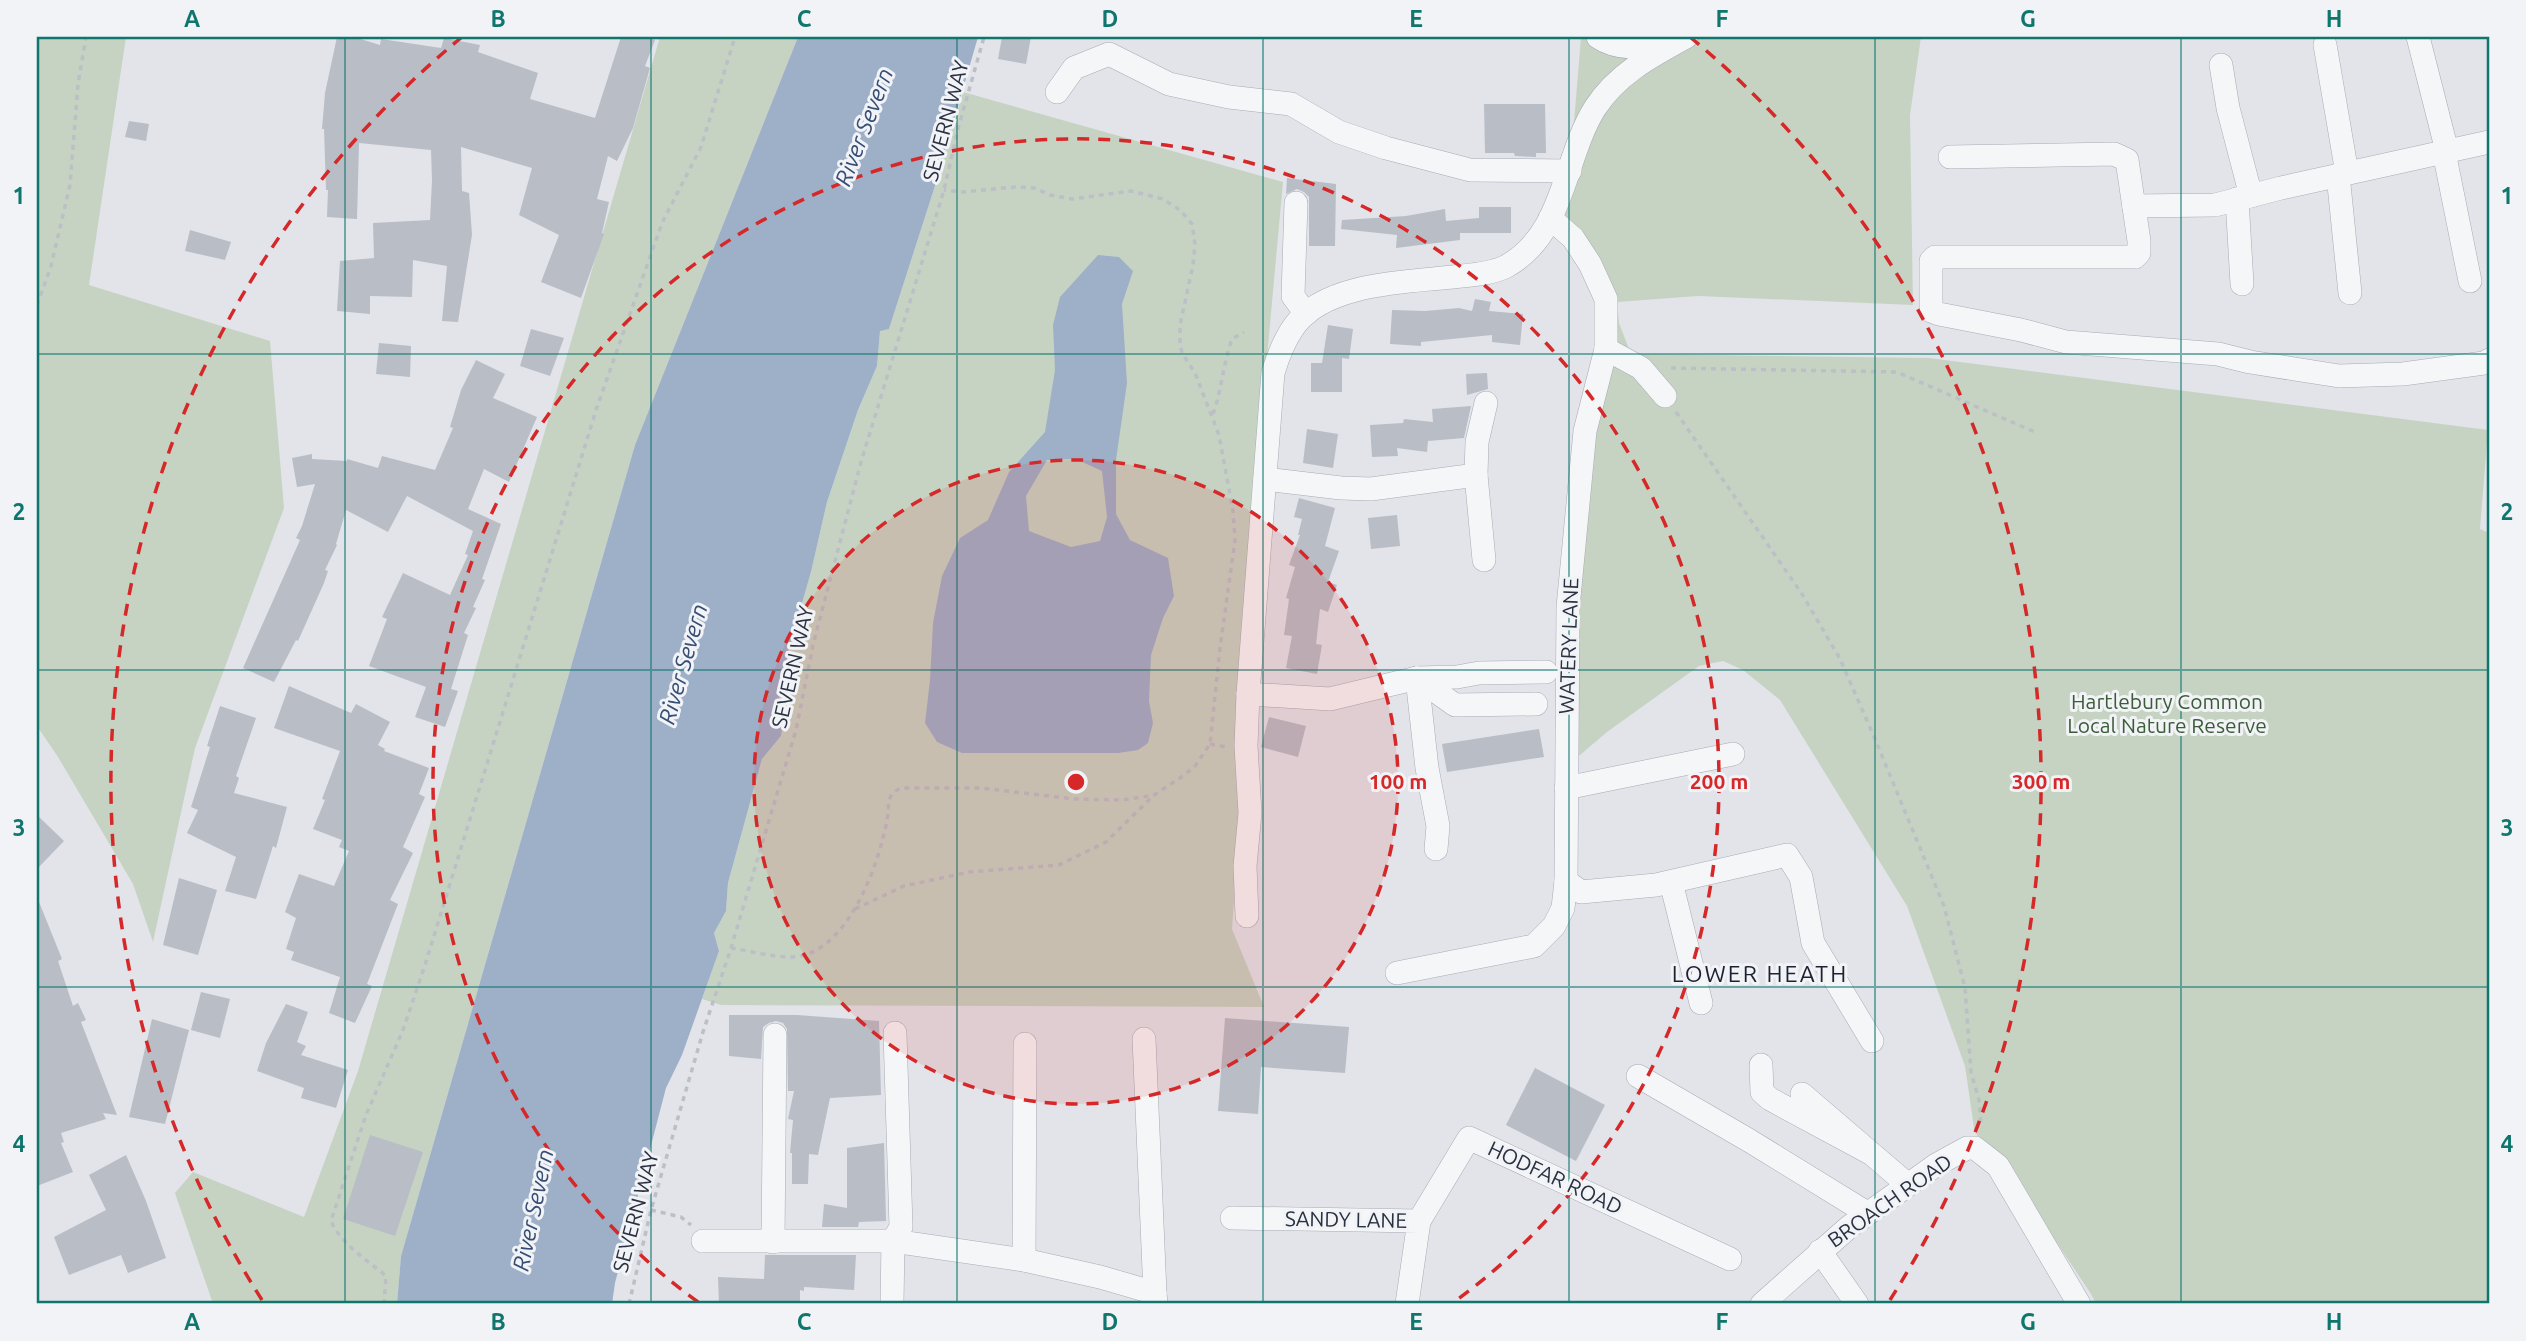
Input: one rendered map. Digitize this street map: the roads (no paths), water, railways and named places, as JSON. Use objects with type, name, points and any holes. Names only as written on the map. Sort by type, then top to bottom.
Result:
[{"type":"street","points":[[1598,37],[1606,42],[1630,47],[1650,47],[1686,37]]},
{"type":"street","points":[[1247,916],[1245,866],[1250,813],[1245,746],[1273,373],[1279,352],[1296,324],[1306,314],[1315,307],[1353,290],[1481,274],[1505,267],[1536,243],[1570,171],[1581,137],[1594,110],[1609,89],[1637,64],[1686,37]]},
{"type":"street","points":[[2418,37],[2446,151],[2470,281]]},
{"type":"street","points":[[2325,45],[2342,174],[2350,293]]},
{"type":"street","points":[[1057,92],[1074,68],[1109,54],[1169,84],[1229,97],[1291,104],[1339,132],[1446,164],[1470,170],[1570,171]]},
{"type":"street","points":[[2221,65],[2244,197],[2242,284]]},
{"type":"street","points":[[2134,206],[2215,205],[2489,142]]},
{"type":"street","points":[[1950,157],[2114,154],[2127,160],[2139,253],[2135,257],[1935,257],[1931,261],[1931,311],[2066,342],[2218,354],[2250,362],[2339,376],[2403,374],[2484,363],[2489,360]]},
{"type":"street","points":[[1296,203],[1293,296],[1306,314]]},
{"type":"street","name":"WATERY LANE","points":[[1397,973],[1534,946],[1553,926],[1563,908],[1566,881],[1569,593],[1585,431],[1606,349],[1606,299],[1591,264],[1573,239],[1550,218]]},
{"type":"street","points":[[1606,349],[1641,368],[1665,396]]},
{"type":"street","points":[[1484,560],[1476,475],[1477,442],[1486,403]]},
{"type":"street","points":[[1265,479],[1371,489],[1476,475]]},
{"type":"street","points":[[1248,694],[1330,699],[1417,678],[1457,677],[1479,673],[1546,672]]},
{"type":"street","points":[[1417,678],[1455,705],[1536,704]]},
{"type":"street","points":[[1417,678],[1427,768],[1438,826],[1436,849]]},
{"type":"street","points":[[1566,789],[1733,754]]},
{"type":"street","points":[[1566,881],[1581,892],[1656,885],[1787,855],[1801,877],[1813,943],[1872,1041]]},
{"type":"street","points":[[1671,882],[1701,1003]]},
{"type":"street","points":[[892,1304],[893,1241],[901,1227],[895,1033]]},
{"type":"street","points":[[773,1241],[775,1035]]},
{"type":"street","points":[[703,1241],[893,1241],[1024,1260],[1100,1277],[1156,1298],[1144,1039]]},
{"type":"street","points":[[1024,1260],[1025,1044]]},
{"type":"street","points":[[1761,1065],[1762,1092],[1770,1099],[1870,1153]]},
{"type":"street","points":[[1638,1076],[1867,1213]]},
{"type":"street","points":[[1802,1094],[1908,1185]]},
{"type":"street","name":"HODFAR ROAD","points":[[1419,1221],[1469,1138],[1730,1259]]},
{"type":"street","name":"BROACH ROAD","points":[[1762,1304],[1867,1213],[1936,1165],[1967,1149],[1975,1149],[1998,1166],[2079,1304]]},
{"type":"street","name":"SANDY LANE","points":[[1232,1218],[1419,1221],[1407,1304]]},
{"type":"street","points":[[1820,1251],[1857,1304]]},
{"type":"water","name":"River Severn","points":[[798,37],[978,37],[934,189],[889,329],[880,331],[877,366],[858,410],[827,502],[779,696],[785,714],[781,736],[762,759],[728,883],[726,911],[714,933],[719,951],[682,1055],[666,1088],[615,1283],[612,1304],[397,1304],[401,1256],[635,445]]},
{"type":"water","points":[[1098,255],[1119,257],[1133,271],[1122,304],[1127,383],[1116,460],[1116,514],[1130,540],[1168,558],[1174,596],[1163,618],[1151,655],[1149,701],[1153,723],[1148,743],[1138,750],[1118,753],[962,753],[937,742],[925,723],[933,623],[942,576],[960,538],[988,520],[1009,472],[1045,432],[1055,370],[1053,325],[1060,297]],"holes":[[[1076,459],[1102,471],[1107,517],[1100,541],[1071,547],[1029,531],[1026,496],[1047,460]]]},
{"type":"district","name":"LOWER HEATH","points":[[1760,974]]},
{"type":"park label","name":"Hartlebury Common Local Nature Reserve","points":[[2167,714]]}]
